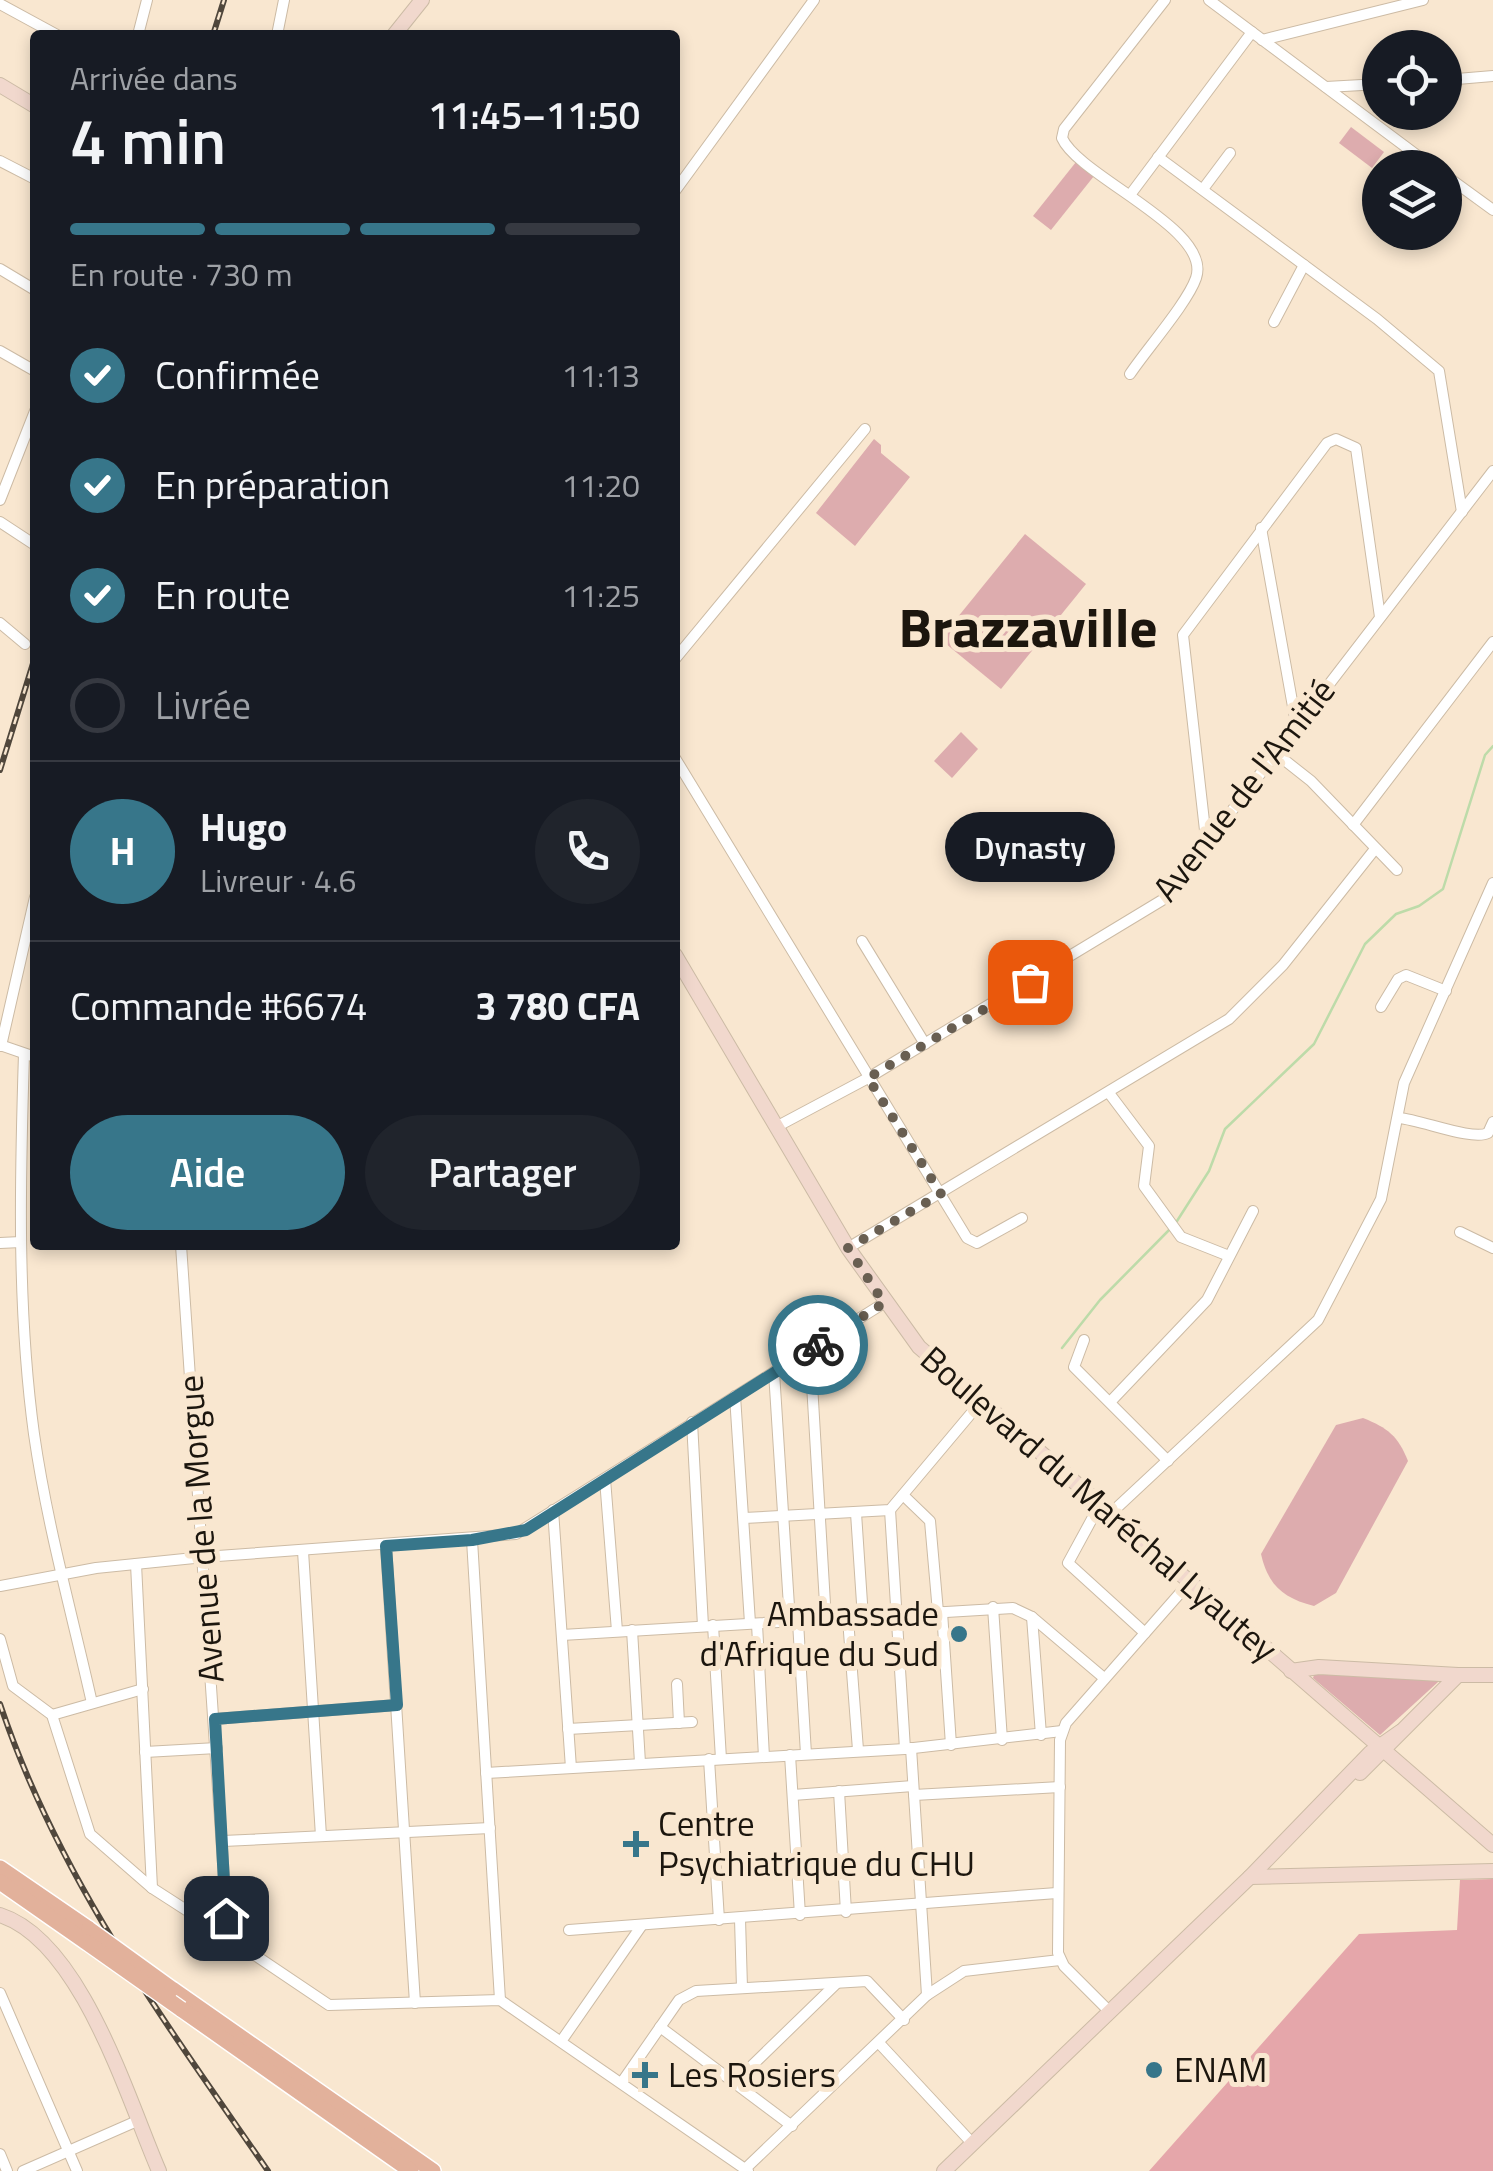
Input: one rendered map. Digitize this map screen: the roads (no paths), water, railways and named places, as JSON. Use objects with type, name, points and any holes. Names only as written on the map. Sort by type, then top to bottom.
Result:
[{"type":"main road","points":[[398,30],[422,0]]},
{"type":"main road","points":[[0,85],[30,103]]},
{"type":"main road","name":"Boulevard du Maréchal Lyautey","points":[[680,964],[848,1248],[918,1348],[1493,1845]]},
{"type":"main road","points":[[1291,1670],[1493,1676]]},
{"type":"main road","points":[[944,2171],[1458,1675]]},
{"type":"main road","points":[[1362,1734],[1364,1760]]},
{"type":"main road","points":[[1347,1782],[1364,1760],[1381,1749]]},
{"type":"main road","points":[[0,1868],[181,2009],[411,2171]]},
{"type":"main road","points":[[1250,1878],[1493,1871]]},
{"type":"main road","points":[[0,1882],[172,1989],[432,2171]]},
{"type":"main road","points":[[0,1915],[27,1929],[54,1951],[79,1987],[159,2171]]},
{"type":"street","points":[[139,30],[147,0]]},
{"type":"street","points":[[278,30],[284,0]]},
{"type":"street","points":[[680,183],[814,0]]},
{"type":"street","points":[[1130,374],[1196,279],[1197,269],[1178,234],[1062,138],[1064,130],[1165,0]]},
{"type":"street","points":[[1209,0],[1410,150]]},
{"type":"street","points":[[1130,195],[1257,36],[1423,0]]},
{"type":"street","points":[[0,4],[49,30]]},
{"type":"street","points":[[1462,79],[1493,76]]},
{"type":"street","points":[[1325,87],[1362,85]]},
{"type":"street","points":[[1203,189],[1230,153]]},
{"type":"street","points":[[1158,157],[1439,371],[1462,513]]},
{"type":"street","points":[[0,161],[30,176]]},
{"type":"street","points":[[1462,187],[1493,210]]},
{"type":"street","points":[[1274,322],[1304,265]]},
{"type":"street","points":[[0,269],[30,287]]},
{"type":"street","points":[[0,352],[30,368]]},
{"type":"street","points":[[0,500],[30,423]]},
{"type":"street","points":[[680,653],[864,429]]},
{"type":"street","points":[[1207,848],[1183,635],[1327,443],[1336,439],[1351,443],[1358,458],[1380,617]]},
{"type":"street","name":"Avenue de l'Amitié","points":[[776,1127],[868,1078],[1164,899],[1207,848],[1493,470]]},
{"type":"street","points":[[0,522],[30,542]]},
{"type":"street","points":[[1262,528],[1297,729]]},
{"type":"street","points":[[0,622],[26,644]]},
{"type":"street","points":[[1353,826],[1493,642]]},
{"type":"street","points":[[1278,755],[1311,781],[1397,870]]},
{"type":"street","points":[[680,766],[868,1078],[973,1243],[1022,1218]]},
{"type":"street","points":[[848,1248],[1214,1030],[1247,1004],[1375,848]]},
{"type":"street","points":[[1144,1633],[1068,1563],[1104,1511],[1168,1461],[1318,1320],[1381,1199],[1404,1082],[1493,883]]},
{"type":"street","points":[[30,919],[1,1046],[30,1055],[22,1242],[35,1436],[92,1703]]},
{"type":"street","points":[[862,942],[925,1044]]},
{"type":"street","points":[[1381,1007],[1398,979],[1406,975],[1446,991]]},
{"type":"street","points":[[1108,1093],[1150,1146],[1143,1181],[1177,1233],[1229,1256]]},
{"type":"street","points":[[1399,1118],[1423,1120],[1476,1137],[1488,1133],[1493,1122]]},
{"type":"street","points":[[1112,1400],[1207,1300],[1253,1211]]},
{"type":"street","points":[[1460,1232],[1493,1248]]},
{"type":"street","points":[[0,1242],[22,1242]]},
{"type":"street","name":"Avenue de la Morgue","points":[[180,1250],[228,1938]]},
{"type":"street","points":[[0,1586],[204,1557],[516,1534],[884,1303]]},
{"type":"street","points":[[1084,1340],[1074,1366],[1112,1400],[1168,1461]]},
{"type":"street","points":[[810,1350],[826,1621]]},
{"type":"street","points":[[774,1372],[783,1518],[806,1754]]},
{"type":"street","points":[[736,1396],[764,1757]]},
{"type":"street","points":[[744,1518],[890,1510],[979,1404]]},
{"type":"street","points":[[692,1422],[708,1626],[719,1920]]},
{"type":"street","points":[[605,1478],[617,1631]]},
{"type":"street","points":[[903,1496],[930,1522],[951,1745]]},
{"type":"street","points":[[553,1510],[571,1768]]},
{"type":"street","points":[[890,1510],[927,1996]]},
{"type":"street","points":[[856,1513],[864,1618]]},
{"type":"street","points":[[472,1540],[500,2000]]},
{"type":"street","points":[[386,1546],[415,2002]]},
{"type":"street","points":[[303,1552],[322,1836]]},
{"type":"street","points":[[136,1564],[152,1888]]},
{"type":"street","points":[[1110,2012],[1060,1960],[1062,1731],[1188,1584]]},
{"type":"street","points":[[993,1607],[1002,1740]]},
{"type":"street","points":[[562,1636],[1013,1608],[1032,1617],[1104,1678]]},
{"type":"street","points":[[1032,1617],[1040,1735]]},
{"type":"street","points":[[848,1620],[858,1750]]},
{"type":"street","points":[[632,1630],[640,1763]]},
{"type":"street","points":[[0,1639],[14,1686],[52,1716],[90,1834],[152,1888],[329,2005],[500,2000],[746,2170],[927,1996],[964,1971],[1060,1960]]},
{"type":"street","points":[[677,1684],[679,1723]]},
{"type":"street","points":[[52,1716],[143,1689]]},
{"type":"street","points":[[215,1719],[397,1705]]},
{"type":"street","points":[[568,1729],[692,1722]]},
{"type":"street","points":[[486,1773],[951,1745],[1062,1731]]},
{"type":"street","points":[[146,1752],[217,1748]]},
{"type":"street","points":[[790,1755],[800,1915]]},
{"type":"street","points":[[793,1795],[1060,1786]]},
{"type":"street","points":[[839,1791],[846,1912]]},
{"type":"street","points":[[222,1841],[490,1828]]},
{"type":"street","points":[[568,1930],[1058,1893]]},
{"type":"street","points":[[740,1919],[742,1988]]},
{"type":"street","points":[[562,2040],[642,1926]]},
{"type":"street","points":[[735,2082],[838,1982]]},
{"type":"street","points":[[622,2082],[687,1995],[742,1988],[870,1983],[904,2020]]},
{"type":"street","points":[[0,1993],[78,2171]]},
{"type":"street","points":[[660,2027],[792,2126]]},
{"type":"street","points":[[879,2043],[972,2143]]},
{"type":"street","points":[[23,2171],[137,2122]]},
{"type":"street","points":[[0,2154],[7,2171]]},
{"type":"waterway","points":[[1177,1221],[1209,1171],[1225,1129],[1314,1044],[1365,944],[1396,914],[1419,906],[1443,889],[1485,755],[1493,746]]},
{"type":"waterway","points":[[1062,1348],[1100,1300],[1172,1227]]},
{"type":"railway","points":[[215,30],[224,0]]},
{"type":"railway","points":[[0,770],[30,673]]},
{"type":"railway","points":[[0,1704],[24,1768],[83,1889],[153,2004],[268,2171]]},
{"type":"place","name":"Dynasty","points":[[1030,982]]},
{"type":"place","name":"Ambassade d'Afrique du Sud","points":[[959,1634]]},
{"type":"place","name":"Centre Psychiatrique du CHU","points":[[636,1844]]},
{"type":"place","name":"ENAM","points":[[1154,2070]]},
{"type":"place","name":"Les Rosiers","points":[[645,2075]]},
{"type":"district","name":"Brazzaville","points":[[1028,628]]}]
